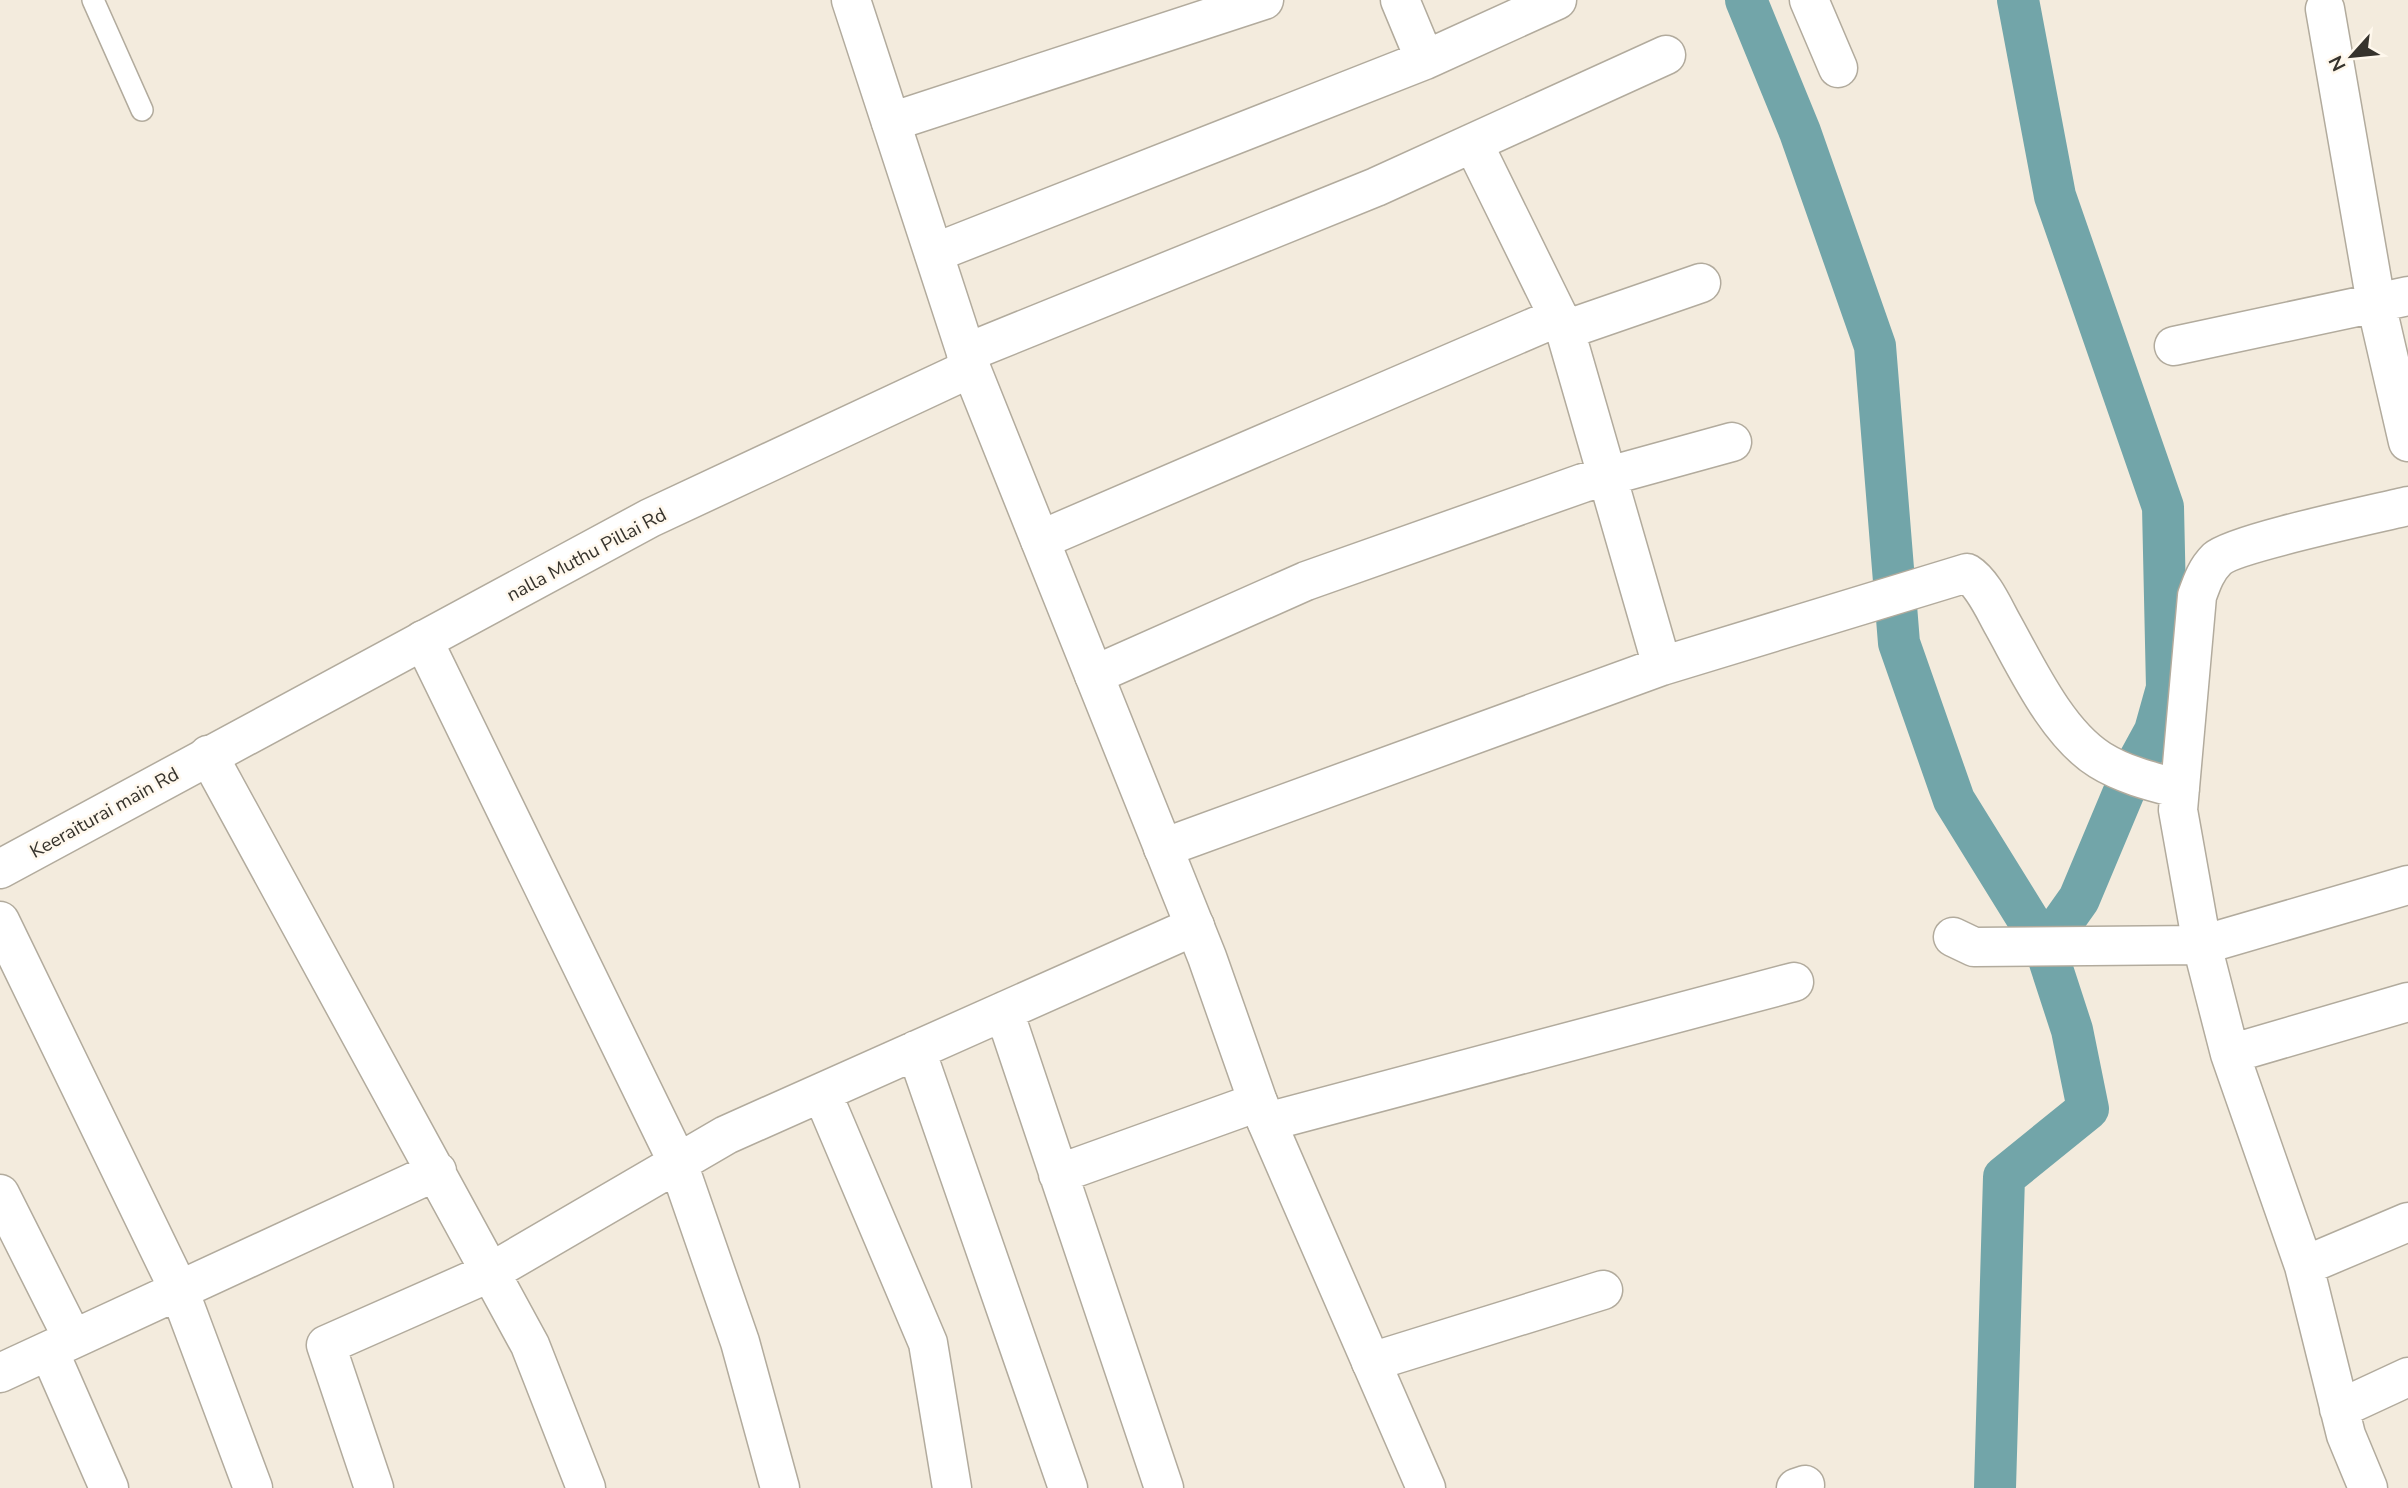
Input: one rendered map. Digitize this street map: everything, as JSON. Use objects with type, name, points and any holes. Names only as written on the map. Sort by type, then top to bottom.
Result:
[{"type":"street","points":[[851,0],[969,360],[1195,926],[1262,1112],[1426,1488]]},
{"type":"street","points":[[891,122],[1264,0]]},
{"type":"street","points":[[1400,0],[1425,60]]},
{"type":"street","points":[[934,253],[1425,60],[1557,0]]},
{"type":"street","points":[[1810,0],[1838,68]]},
{"type":"street","points":[[2325,9],[2392,299],[2408,442]]},
{"type":"street","name":"nalla Muthu Pillai Rd","points":[[208,755],[650,518],[969,360],[1376,187],[1666,55]]},
{"type":"street","points":[[1473,143],[1561,324],[1662,666]]},
{"type":"street","points":[[1040,540],[1561,324],[1700,283]]},
{"type":"street","points":[[2174,346],[2392,299]]},
{"type":"street","points":[[1094,675],[1306,581],[1608,476],[1732,442]]},
{"type":"street","points":[[2164,785],[2197,596],[2205,573],[2219,557],[2250,546],[2408,506]]},
{"type":"street","points":[[1163,848],[1662,666],[1930,585],[1961,573],[1972,576],[2046,701],[2068,730],[2099,759],[2164,785],[2178,810],[2203,945],[2230,1054],[2304,1266],[2346,1435],[2368,1488]]},
{"type":"street","points":[[423,640],[678,1163],[740,1342],[780,1488]]},
{"type":"street","points":[[208,755],[530,1345],[586,1488]]},
{"type":"street","name":"Keeraiturai main Rd","points":[[0,869],[208,755]]},
{"type":"street","points":[[1953,937],[1973,947],[2203,945],[2408,885]]},
{"type":"street","points":[[0,921],[179,1290],[253,1488]]},
{"type":"street","points":[[374,1488],[326,1345],[491,1272],[726,1135],[1195,926]]},
{"type":"street","points":[[1058,1174],[1262,1112],[1794,982]]},
{"type":"street","points":[[2230,1054],[2408,1002]]},
{"type":"street","points":[[1004,1011],[1164,1488]]},
{"type":"street","points":[[916,1050],[1068,1488]]},
{"type":"street","points":[[822,1093],[928,1343],[952,1488]]},
{"type":"street","points":[[0,1373],[437,1171]]},
{"type":"street","points":[[0,1194],[61,1345],[109,1488]]},
{"type":"street","points":[[2304,1266],[2408,1222]]},
{"type":"street","points":[[1370,1362],[1603,1290]]},
{"type":"street","points":[[2339,1409],[2408,1377]]},
{"type":"lane","points":[[93,0],[142,110]]},
{"type":"waterway","points":[[1746,0],[1800,132],[1875,346],[1899,643],[1954,800],[2045,947]]},
{"type":"waterway","points":[[1995,1488],[2004,1177],[2088,1109],[2072,1030],[2045,947],[2079,899],[2131,775],[2155,731],[2167,688],[2163,507],[2055,196],[2018,0]]}]
